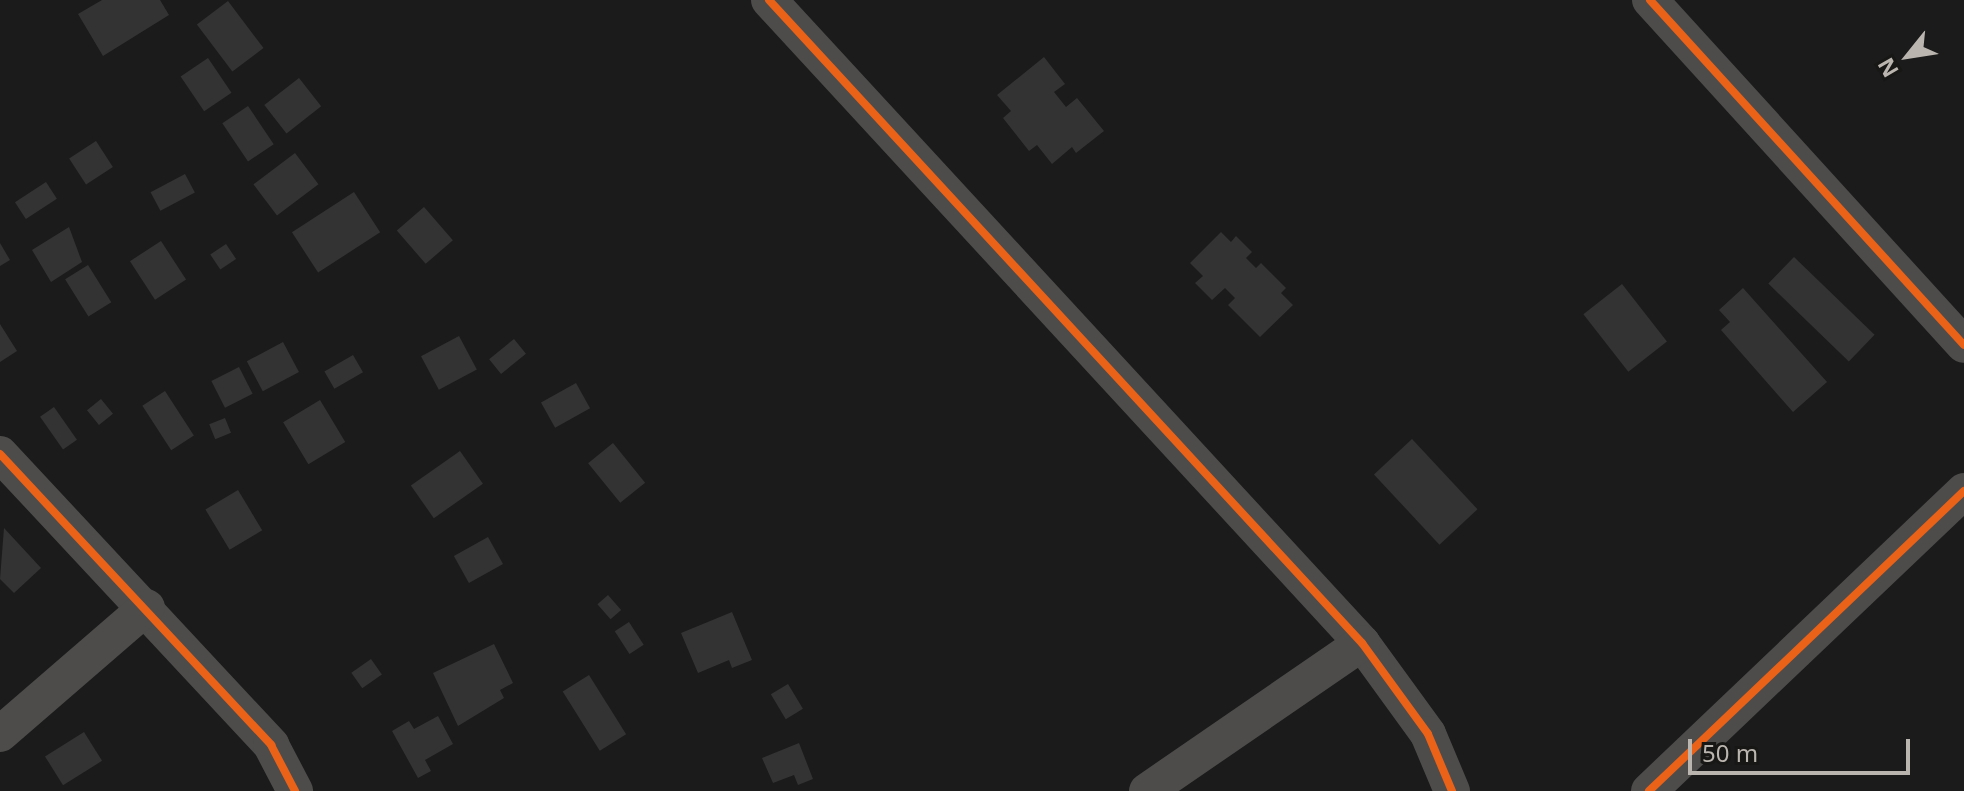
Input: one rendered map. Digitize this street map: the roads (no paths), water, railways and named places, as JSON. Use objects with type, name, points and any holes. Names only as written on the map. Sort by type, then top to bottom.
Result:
[{"type":"street","points":[[769,0],[1362,643],[1428,734],[1452,791]]},
{"type":"street","points":[[1650,0],[1964,345]]},
{"type":"street","points":[[0,454],[147,607],[271,745],[295,791]]},
{"type":"street","points":[[1649,791],[1964,491]]},
{"type":"street","points":[[0,734],[147,607]]},
{"type":"street","points":[[1147,791],[1362,643]]}]
